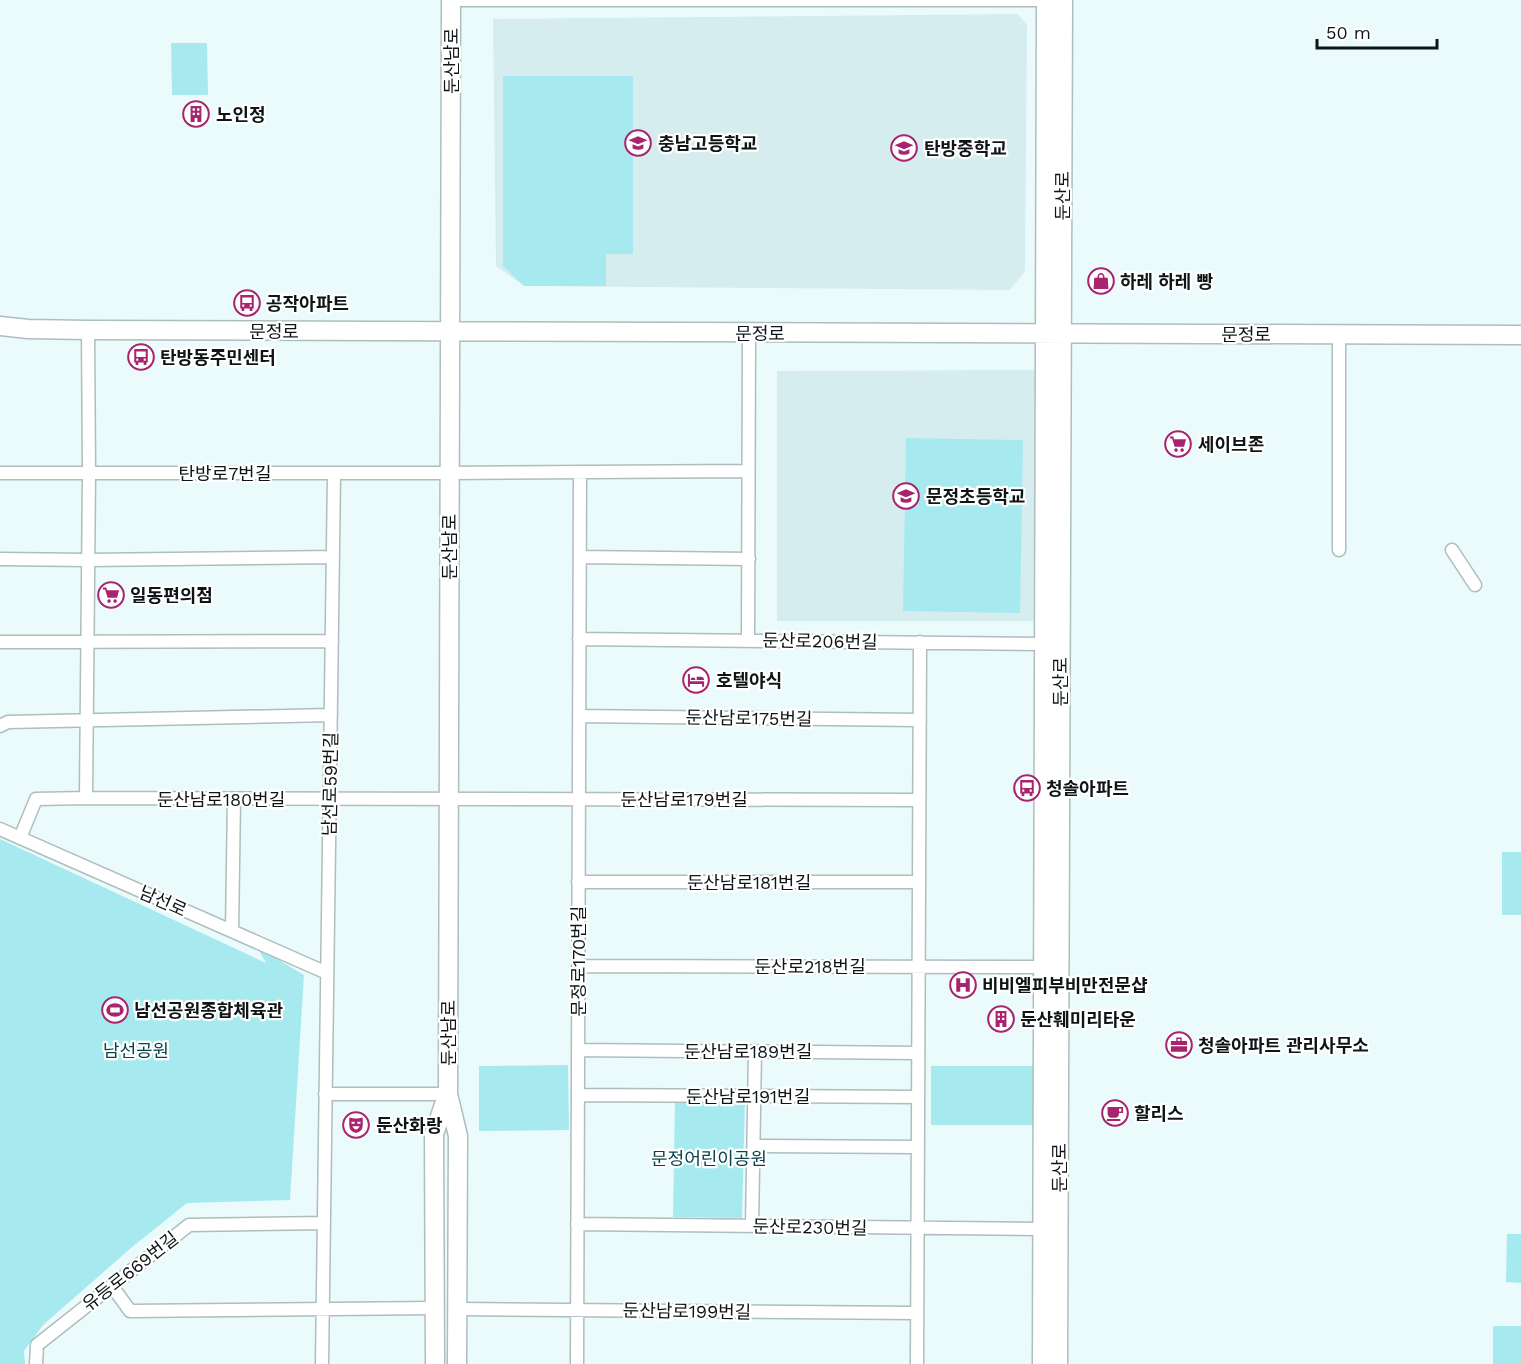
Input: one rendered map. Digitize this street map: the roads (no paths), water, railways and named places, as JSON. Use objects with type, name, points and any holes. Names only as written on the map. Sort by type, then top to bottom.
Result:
[{"type":"main road","name":"둔산남로","points":[[451,0],[448,1094],[458,1136],[457,1364]]},
{"type":"main road","name":"둔산로","points":[[1046,0],[1053,334],[1052,644],[1058,1364]]},
{"type":"main road","name":"둔산로","points":[[1053,334],[1061,323],[1063,0]]},
{"type":"main road","name":"문정로","points":[[0,326],[88,330],[1521,335]]},
{"type":"main road","name":"둔산로","points":[[1042,1364],[1043,967],[1052,644]]},
{"type":"main road","name":"둔산남로","points":[[435,1364],[435,1134],[448,1094]]},
{"type":"street","points":[[451,0],[1063,0]]},
{"type":"street","points":[[87,798],[88,330]]},
{"type":"street","points":[[748,641],[749,333]]},
{"type":"street","points":[[1339,334],[1339,550]]},
{"type":"street","name":"탄방로7번길","points":[[0,472],[748,471]]},
{"type":"street","name":"문정로170번길","points":[[577,1364],[580,472]]},
{"type":"street","name":"남선로59번길","points":[[321,1364],[334,473]]},
{"type":"street","points":[[1452,550],[1475,585]]},
{"type":"street","points":[[0,559],[333,557]]},
{"type":"street","points":[[580,557],[749,559]]},
{"type":"street","name":"둔산로206번길","points":[[579,639],[1052,644]]},
{"type":"street","points":[[0,642],[332,641]]},
{"type":"street","points":[[917,1364],[920,642]]},
{"type":"street","points":[[0,726],[8,722],[331,715]]},
{"type":"street","name":"둔산남로175번길","points":[[579,716],[920,720]]},
{"type":"street","name":"둔산남로180번길","points":[[20,838],[36,799],[448,799]]},
{"type":"street","points":[[232,931],[234,799]]},
{"type":"street","name":"둔산남로179번길","points":[[448,799],[920,800]]},
{"type":"street","name":"남선로","points":[[0,829],[327,973]]},
{"type":"street","name":"둔산남로181번길","points":[[578,882],[919,882]]},
{"type":"street","name":"둔산로218번길","points":[[578,966],[1043,967]]},
{"type":"street","name":"둔산남로189번길","points":[[578,1050],[918,1053]]},
{"type":"street","points":[[753,1226],[755,1052]]},
{"type":"street","points":[[325,1094],[448,1094]]},
{"type":"street","name":"둔산남로191번길","points":[[578,1095],[918,1096]]},
{"type":"street","points":[[754,1146],[918,1147]]},
{"type":"street","name":"유등로669번길","points":[[36,1364],[37,1345],[189,1225],[324,1223]]},
{"type":"street","name":"둔산로230번길","points":[[577,1224],[1042,1229]]},
{"type":"street","points":[[112,1286],[130,1311],[435,1308]]},
{"type":"street","name":"둔산남로199번길","points":[[458,1309],[917,1313]]},
{"type":"place","name":"노인정","points":[[196,114]]},
{"type":"place","name":"충남고등학교","points":[[638,143]]},
{"type":"place","name":"탄방중학교","points":[[904,148]]},
{"type":"place","name":"하레 하레 빵","points":[[1101,281]]},
{"type":"place","name":"공작아파트","points":[[247,303]]},
{"type":"place","name":"탄방동주민센터","points":[[141,357]]},
{"type":"place","name":"세이브존","points":[[1178,444]]},
{"type":"place","name":"문정초등학교","points":[[906,496]]},
{"type":"place","name":"일동편의점","points":[[111,595]]},
{"type":"place","name":"호텔야식","points":[[696,680]]},
{"type":"place","name":"청솔아파트","points":[[1027,788]]},
{"type":"place","name":"비비엘피부비만전문샵","points":[[963,985]]},
{"type":"place","name":"남선공원종합체육관","points":[[115,1010]]},
{"type":"place","name":"둔산훼미리타운","points":[[1001,1019]]},
{"type":"place","name":"청솔아파트 관리사무소","points":[[1179,1045]]},
{"type":"place","name":"할리스","points":[[1115,1113]]},
{"type":"place","name":"둔산화랑","points":[[356,1125]]},
{"type":"park label","name":"남선공원","points":[[136,1050]]},
{"type":"park label","name":"문정어린이공원","points":[[709,1158]]}]
